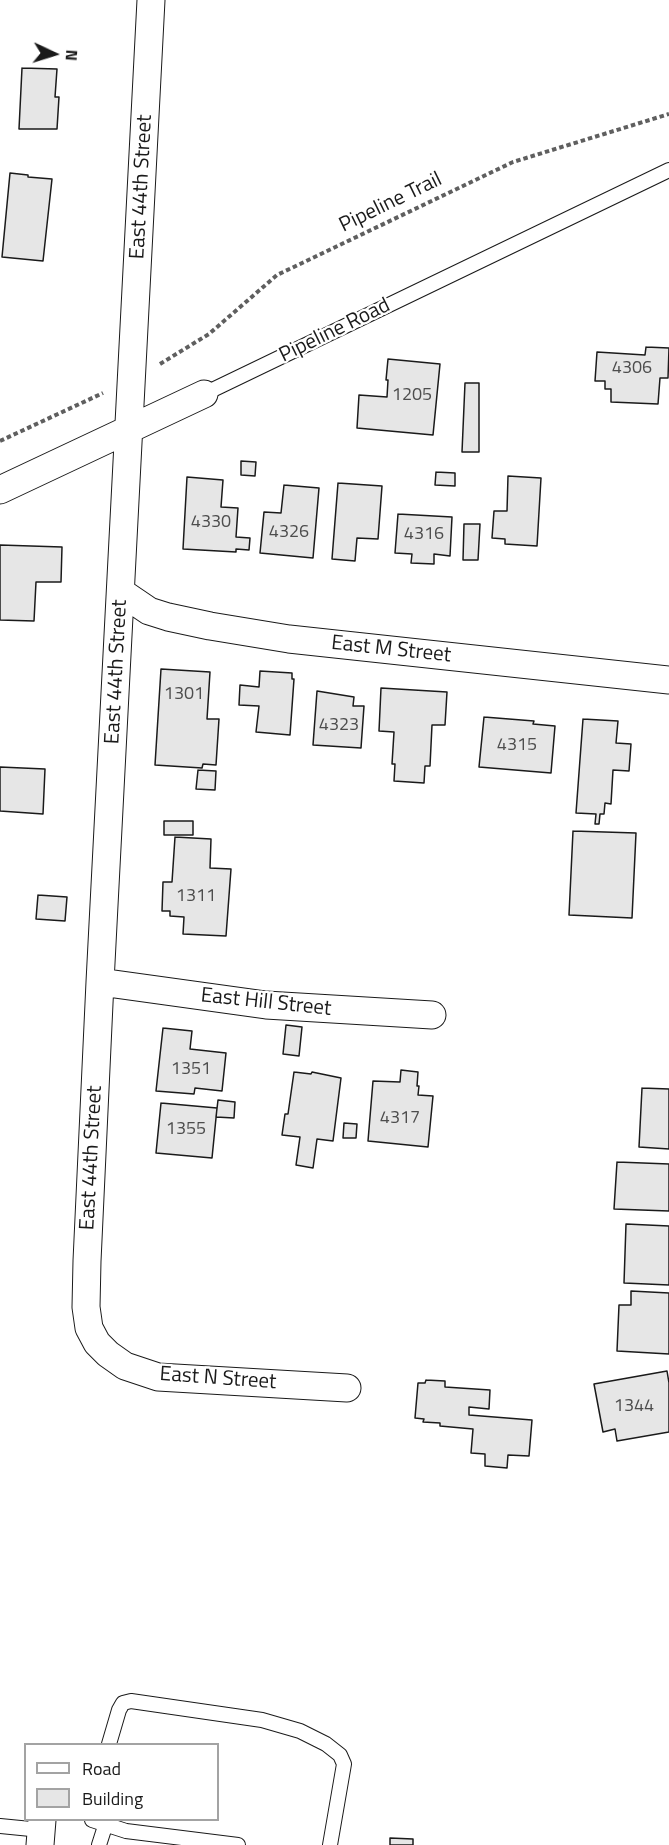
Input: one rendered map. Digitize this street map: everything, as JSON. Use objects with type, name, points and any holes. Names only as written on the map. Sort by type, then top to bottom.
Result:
[{"type":"street","name":"East 44th Street","points":[[97,1343],[89,1328],[86,1307],[87,1261],[151,0]]},
{"type":"street","name":"Pipeline Road","points":[[0,490],[204,394]]},
{"type":"street","name":"East M Street","points":[[121,592],[149,611],[168,617],[267,636],[669,680]]},
{"type":"street","name":"East Hill Street","points":[[100,982],[266,1005],[432,1015]]},
{"type":"street","name":"East N Street","points":[[97,1343],[125,1366],[158,1377],[347,1388]]},
{"type":"lane","name":"Pipeline Road","points":[[204,394],[669,170]]},
{"type":"lane","points":[[109,1743],[119,1710],[123,1703],[131,1701],[262,1720],[300,1731],[327,1744],[340,1755],[344,1764],[344,1778],[330,1845]]},
{"type":"lane","points":[[99,1845],[107,1822],[126,1831],[160,1840],[238,1845]]},
{"type":"lane","points":[[0,1826],[41,1831]]},
{"type":"path","name":"Pipeline Trail","points":[[152,369],[209,334],[277,275],[513,162],[669,114]]},
{"type":"path","points":[[0,441],[105,392]]},
{"type":"building","points":[[22,68],[57,69],[55,97],[59,97],[57,129],[19,129]]},
{"type":"building","points":[[10,173],[52,179],[43,261],[2,257]]},
{"type":"building","points":[[646,347],[669,348],[668,378],[660,378],[658,404],[611,402],[611,389],[605,389],[605,381],[595,381],[597,352],[645,355]]},
{"type":"building","points":[[388,359],[440,364],[433,435],[357,428],[359,395],[387,397]]},
{"type":"building","points":[[465,383],[479,383],[479,452],[462,452]]},
{"type":"building","points":[[241,461],[256,462],[255,476],[241,475]]},
{"type":"building","points":[[436,472],[455,473],[455,486],[435,485]]},
{"type":"building","points":[[508,476],[541,478],[537,546],[505,544],[505,539],[492,538],[494,511],[507,511]]},
{"type":"building","points":[[187,477],[223,480],[221,507],[238,508],[236,537],[250,538],[249,550],[236,549],[236,552],[183,549]]},
{"type":"building","points":[[338,483],[382,486],[378,539],[357,538],[355,561],[332,559]]},
{"type":"building","points":[[284,485],[319,488],[313,558],[260,553],[264,512],[281,513]]},
{"type":"building","points":[[398,514],[452,517],[450,556],[434,554],[434,564],[411,563],[412,554],[395,553]]},
{"type":"building","points":[[464,524],[480,524],[478,560],[463,560]]},
{"type":"building","points":[[0,545],[62,547],[61,582],[36,582],[34,621],[0,620]]},
{"type":"building","points":[[161,669],[210,672],[207,719],[219,719],[216,765],[203,764],[202,768],[155,765]]},
{"type":"building","points":[[260,671],[292,673],[292,679],[294,679],[290,735],[256,732],[259,706],[239,705],[240,685],[259,687]]},
{"type":"building","points":[[381,688],[447,692],[445,725],[432,725],[430,766],[425,766],[424,783],[394,781],[395,764],[392,764],[394,732],[379,731]]},
{"type":"building","points":[[317,691],[354,697],[353,706],[364,706],[361,748],[313,745]]},
{"type":"building","points":[[484,717],[534,721],[533,724],[555,726],[551,773],[479,767]]},
{"type":"building","points":[[583,719],[618,721],[616,743],[631,744],[629,771],[613,770],[611,804],[605,803],[604,814],[600,814],[599,824],[595,824],[596,814],[576,813]]},
{"type":"building","points":[[0,767],[45,769],[43,814],[0,811]]},
{"type":"building","points":[[198,770],[216,771],[215,790],[196,789]]},
{"type":"building","points":[[164,821],[193,821],[193,835],[164,835]]},
{"type":"building","points":[[573,831],[636,833],[632,918],[569,915]]},
{"type":"building","points":[[175,837],[211,839],[210,868],[231,869],[226,936],[183,934],[184,917],[170,916],[170,911],[162,911],[163,882],[172,882]]},
{"type":"building","points":[[38,895],[67,897],[65,921],[36,919]]},
{"type":"building","points":[[286,1025],[302,1027],[299,1056],[283,1054]]},
{"type":"building","points":[[163,1028],[192,1031],[190,1049],[226,1053],[222,1091],[195,1088],[194,1094],[156,1091]]},
{"type":"building","points":[[401,1070],[418,1072],[418,1095],[433,1096],[428,1147],[368,1141],[373,1081],[400,1082]]},
{"type":"building","points":[[294,1072],[311,1074],[312,1072],[341,1078],[333,1141],[317,1139],[313,1168],[296,1165],[300,1137],[282,1135],[285,1114],[288,1114]]},
{"type":"building","points":[[642,1088],[669,1089],[669,1149],[639,1147]]},
{"type":"building","points":[[218,1100],[235,1102],[234,1118],[216,1117]]},
{"type":"building","points":[[161,1103],[217,1108],[212,1158],[156,1153]]},
{"type":"building","points":[[344,1123],[357,1124],[356,1138],[343,1138]]},
{"type":"building","points":[[617,1162],[669,1164],[669,1211],[614,1209]]},
{"type":"building","points":[[626,1224],[669,1226],[669,1285],[624,1283]]},
{"type":"building","points":[[631,1291],[669,1293],[669,1354],[617,1351],[619,1305],[631,1305]]},
{"type":"building","points":[[667,1371],[669,1432],[617,1441],[615,1429],[603,1432],[594,1384]]},
{"type":"building","points":[[426,1380],[445,1381],[445,1387],[490,1390],[489,1409],[469,1407],[469,1415],[532,1420],[529,1456],[508,1455],[507,1468],[485,1466],[485,1454],[471,1453],[473,1429],[440,1426],[440,1423],[423,1422],[424,1419],[415,1418],[418,1383],[425,1383]]},
{"type":"building","points":[[390,1838],[413,1839],[413,1845],[390,1845]]}]
